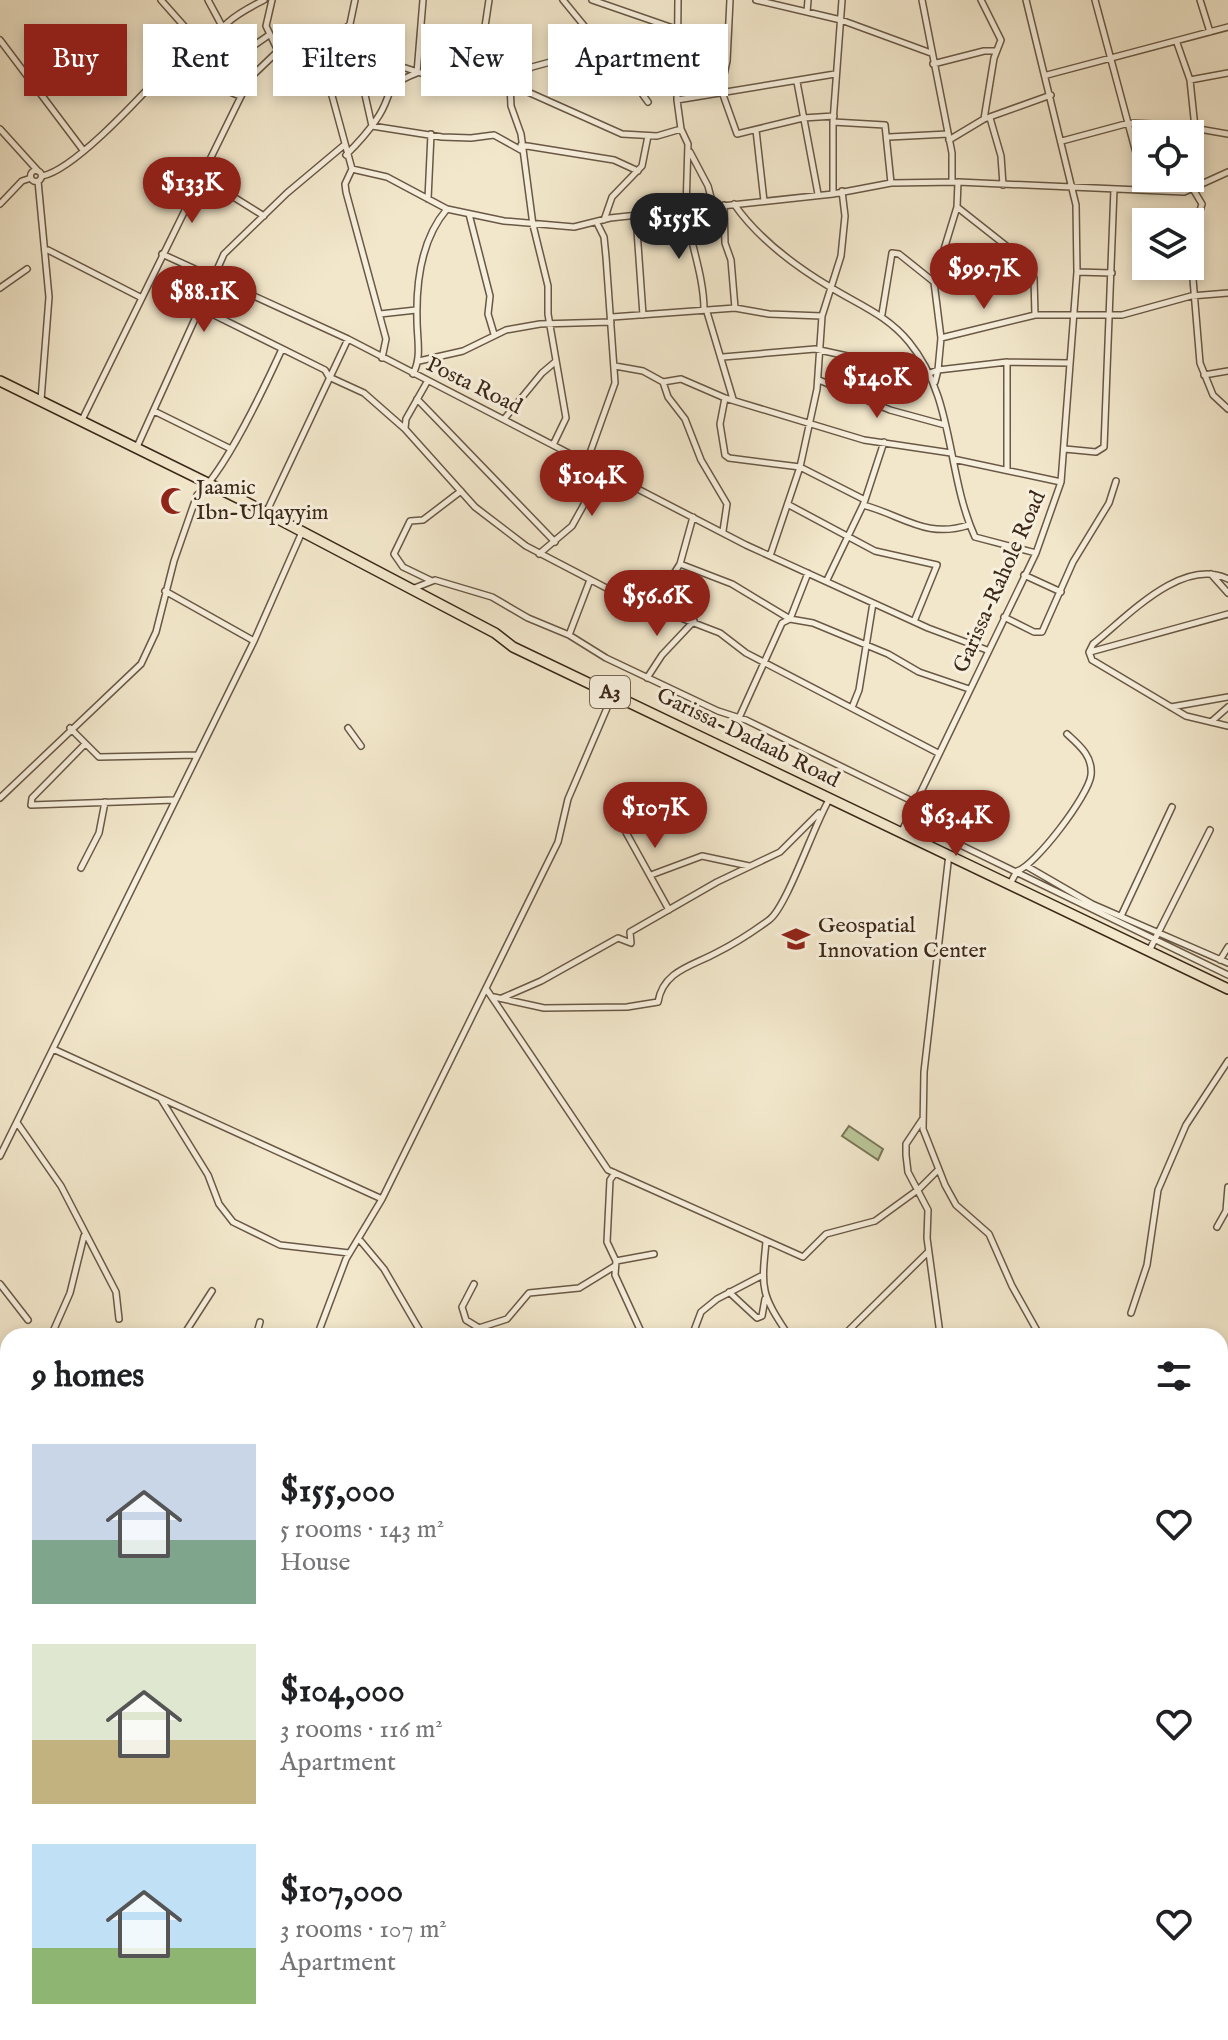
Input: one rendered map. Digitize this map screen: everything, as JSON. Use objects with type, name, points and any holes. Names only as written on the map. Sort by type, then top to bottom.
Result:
[{"type":"highway","name":"Garissa-Dadaab Road","points":[[0,381],[302,532],[495,633],[513,647],[1228,989]]},
{"type":"street","points":[[161,0],[181,24]]},
{"type":"street","points":[[208,0],[221,24]]},
{"type":"street","points":[[225,24],[264,0]]},
{"type":"street","points":[[272,0],[267,13],[269,35],[273,42]]},
{"type":"street","points":[[350,24],[355,0]]},
{"type":"street","points":[[417,73],[423,0]]},
{"type":"street","points":[[485,24],[489,0]]},
{"type":"street","points":[[563,0],[583,24]]},
{"type":"street","points":[[592,0],[655,24]]},
{"type":"street","points":[[676,24],[678,0]]},
{"type":"street","points":[[728,26],[730,0]]},
{"type":"street","points":[[756,0],[841,20],[931,53]]},
{"type":"street","points":[[807,12],[808,0]]},
{"type":"street","points":[[833,194],[835,74],[842,0]]},
{"type":"street","points":[[922,0],[949,137],[957,207],[934,282],[941,338],[935,382]]},
{"type":"street","points":[[981,0],[1001,40],[996,51],[987,118],[1001,156],[1003,185]]},
{"type":"street","name":"Garissa-Rahole Road","points":[[902,831],[1036,553],[1061,482],[1077,272],[1073,188],[1026,0]]},
{"type":"street","points":[[1095,0],[1132,135]]},
{"type":"street","points":[[1200,0],[1210,32]]},
{"type":"street","points":[[1047,75],[1228,27]]},
{"type":"street","points":[[257,43],[269,35]]},
{"type":"street","points":[[0,40],[83,150]]},
{"type":"street","points":[[1177,43],[1190,80],[1194,120]]},
{"type":"street","points":[[933,64],[984,51],[996,51]]},
{"type":"street","points":[[257,69],[273,55]]},
{"type":"street","points":[[405,69],[421,74]]},
{"type":"street","points":[[345,155],[372,126],[389,89],[399,80],[417,73]]},
{"type":"street","points":[[1190,80],[1228,73]]},
{"type":"street","points":[[728,91],[797,82],[803,78],[821,79],[835,74]]},
{"type":"street","points":[[797,82],[818,194]]},
{"type":"street","points":[[0,204],[22,181],[53,173],[83,150],[143,91]]},
{"type":"street","points":[[532,94],[622,134],[648,136],[681,129]]},
{"type":"street","points":[[889,137],[949,137],[987,118],[1051,95]]},
{"type":"street","points":[[81,423],[240,96]]},
{"type":"street","points":[[331,96],[345,155],[352,169]]},
{"type":"street","points":[[365,96],[372,126]]},
{"type":"street","points":[[512,96],[533,225],[548,286],[555,362],[566,418],[553,446]]},
{"type":"street","points":[[644,96],[648,102]]},
{"type":"street","points":[[677,96],[681,129],[708,186],[713,205]]},
{"type":"street","points":[[677,100],[699,96]]},
{"type":"street","points":[[722,96],[735,133],[803,118],[885,125],[889,137],[891,183]]},
{"type":"street","points":[[1062,141],[1132,123]]},
{"type":"street","points":[[372,126],[471,138],[494,135],[521,148],[614,160],[638,171]]},
{"type":"street","points":[[0,129],[28,159],[36,175],[47,249],[49,297],[41,400]]},
{"type":"street","points":[[756,130],[764,201]]},
{"type":"street","points":[[1204,130],[1228,134]]},
{"type":"street","points":[[428,199],[431,134]]},
{"type":"street","points":[[586,464],[615,383],[612,320],[600,222],[612,197],[642,166],[648,136]]},
{"type":"street","points":[[0,144],[7,138]]},
{"type":"street","points":[[136,450],[224,254],[343,146]]},
{"type":"street","points":[[689,151],[686,208],[693,257],[703,289],[705,311],[723,357],[733,399]]},
{"type":"street","points":[[352,169],[387,177],[447,209],[533,225],[574,227],[686,208],[833,194],[891,183],[955,182],[1132,190]]},
{"type":"street","points":[[352,169],[345,184],[346,192],[387,344],[382,358]]},
{"type":"street","points":[[1204,184],[1228,172]]},
{"type":"street","points":[[200,176],[264,216]]},
{"type":"street","points":[[1065,449],[1096,452],[1104,447],[1114,189]]},
{"type":"street","points":[[770,556],[800,467],[807,422],[819,380],[822,316],[838,269],[845,216],[842,191]]},
{"type":"street","points":[[1195,192],[1202,204],[1190,243],[1204,375],[1213,395],[1228,409]]},
{"type":"street","points":[[734,204],[749,224],[832,289],[882,314],[907,339],[935,382],[969,525],[975,537],[1036,553]]},
{"type":"street","points":[[724,205],[725,243],[731,260],[735,308]]},
{"type":"street","points":[[957,207],[1028,263],[1034,278],[1035,315]]},
{"type":"street","points":[[413,374],[419,361],[416,310],[426,237],[447,209]]},
{"type":"street","points":[[469,214],[490,296],[488,314],[494,334]]},
{"type":"street","points":[[636,216],[643,315]]},
{"type":"street","points":[[47,249],[140,297]]},
{"type":"street","points":[[882,314],[892,253],[899,254],[934,282]]},
{"type":"street","name":"Posta Road","points":[[162,254],[348,339],[770,556],[915,619],[928,628],[987,650]]},
{"type":"street","points":[[0,288],[27,269]]},
{"type":"street","points":[[1077,272],[1112,273]]},
{"type":"street","points":[[941,338],[1035,315],[1111,315],[1142,311],[1191,296],[1228,293]]},
{"type":"street","points":[[419,361],[463,351],[494,334],[550,323],[735,308],[769,314],[822,316]]},
{"type":"street","points":[[199,310],[325,370],[329,377],[364,393],[405,429],[475,507],[539,554],[640,602],[694,621],[938,753]]},
{"type":"street","points":[[380,314],[416,310]]},
{"type":"street","points":[[266,514],[348,339]]},
{"type":"street","points":[[0,798],[70,728],[141,664],[156,632],[165,591],[197,495],[210,485],[229,448],[246,425],[282,349]]},
{"type":"street","points":[[723,357],[770,355],[795,349],[822,351],[898,367],[925,366]]},
{"type":"street","points":[[505,418],[555,362]]},
{"type":"street","points":[[1007,362],[1007,470]]},
{"type":"street","points":[[930,373],[1007,362],[1070,363]]},
{"type":"street","points":[[615,366],[643,371],[663,382],[681,379],[725,398],[864,440],[952,456],[1061,482]]},
{"type":"street","points":[[1204,375],[1228,371]]},
{"type":"street","points":[[819,380],[890,410],[945,425]]},
{"type":"street","points":[[405,429],[406,419],[427,382]]},
{"type":"street","points":[[663,382],[668,397],[685,419],[701,460],[727,504],[723,531]]},
{"type":"street","points":[[725,398],[720,424],[725,455],[738,461],[800,467],[864,502],[911,520],[928,531],[953,530],[969,525]]},
{"type":"street","points":[[417,399],[555,542]]},
{"type":"street","points":[[154,411],[229,448]]},
{"type":"street","points":[[827,580],[864,502],[884,442]]},
{"type":"street","points":[[539,554],[572,526],[602,472]]},
{"type":"street","points":[[1003,617],[1038,634],[1073,562],[1109,503],[1116,481]]},
{"type":"street","points":[[461,491],[423,520],[410,521],[394,554],[403,567],[430,580],[492,597],[647,678],[739,718],[914,802]]},
{"type":"street","points":[[789,505],[875,551],[937,565],[915,619]]},
{"type":"street","points":[[654,605],[680,564],[693,517]]},
{"type":"street","points":[[0,1156],[254,641],[302,532]]},
{"type":"street","points":[[680,564],[732,584],[790,619],[813,623],[919,672],[969,689]]},
{"type":"street","points":[[739,718],[782,623],[790,619],[808,573]]},
{"type":"street","points":[[1210,573],[1228,593]]},
{"type":"street","points":[[1228,579],[1210,573],[1153,592],[1093,644],[1089,652],[1092,660],[1186,716],[1228,726]]},
{"type":"street","points":[[1024,575],[1061,592]]},
{"type":"street","points":[[411,590],[430,580]]},
{"type":"street","points":[[569,635],[590,580]]},
{"type":"street","points":[[165,591],[254,641]]},
{"type":"street","points":[[853,705],[859,690],[873,603]]},
{"type":"street","points":[[1089,652],[1228,614]]},
{"type":"street","points":[[647,678],[662,655],[694,621]]},
{"type":"street","points":[[319,1328],[349,1253],[382,1199],[558,842],[568,799],[613,693]]},
{"type":"street","points":[[1171,707],[1228,697]]},
{"type":"street","points":[[1210,723],[1228,707]]},
{"type":"street","points":[[70,728],[99,757],[197,755]]},
{"type":"street","points":[[348,728],[361,746]]},
{"type":"street","points":[[1010,884],[1017,871],[1028,867],[1058,832],[1091,777],[1088,756],[1067,734]]},
{"type":"street","points":[[85,744],[32,798],[31,805],[175,800]]},
{"type":"street","points":[[612,796],[613,809],[669,910]]},
{"type":"street","points":[[487,990],[497,997],[544,1008],[627,1007],[658,1002],[674,973],[719,952],[771,919],[788,892],[830,797]]},
{"type":"street","points":[[81,868],[99,833],[105,802]]},
{"type":"street","points":[[1121,916],[1172,807]]},
{"type":"street","points":[[497,997],[541,981],[618,938],[631,943],[630,932],[780,852],[822,811]]},
{"type":"street","points":[[907,819],[1228,975]]},
{"type":"street","points":[[1149,951],[1210,830]]},
{"type":"street","points":[[949,854],[922,1120],[937,1171],[956,1205],[989,1234],[1012,1286],[1036,1328]]},
{"type":"street","points":[[651,875],[702,856],[750,867]]},
{"type":"street","points":[[1028,867],[1060,887],[1228,963]]},
{"type":"street","points":[[1220,960],[1228,947]]},
{"type":"street","points":[[497,997],[608,1170],[803,1257],[826,1234],[875,1221],[919,1189],[937,1171]]},
{"type":"street","points":[[53,1049],[382,1199]]},
{"type":"street","points":[[1131,1313],[1147,1265],[1158,1190],[1186,1125],[1228,1061]]},
{"type":"street","points":[[161,1098],[233,1222],[280,1245],[349,1253]]},
{"type":"street","points":[[922,1120],[906,1147],[908,1172],[928,1210],[928,1251],[939,1328]]},
{"type":"street","points":[[17,1123],[61,1186],[116,1292],[119,1319]]},
{"type":"street","points":[[615,1173],[610,1180],[607,1242],[616,1263],[615,1275],[639,1328]]},
{"type":"street","points":[[1217,1227],[1226,1211],[1228,1187]]},
{"type":"street","points":[[55,1328],[70,1293],[84,1235]]},
{"type":"street","points":[[359,1239],[384,1269],[418,1328]]},
{"type":"street","points":[[729,1292],[757,1318],[762,1316],[765,1299],[761,1276],[766,1242]]},
{"type":"street","points":[[851,1328],[928,1251]]},
{"type":"street","points":[[474,1284],[462,1303],[462,1312],[471,1325],[479,1328],[507,1319],[529,1293],[579,1288],[616,1263],[654,1254]]},
{"type":"street","points":[[695,1328],[701,1312],[729,1292],[761,1276]]},
{"type":"street","points":[[0,1284],[28,1320]]},
{"type":"street","points":[[188,1328],[212,1291]]},
{"type":"street","points":[[765,1299],[784,1328]]},
{"type":"street","points":[[258,1328],[260,1322]]},
{"type":"green space","points":[[849,1126],[883,1149],[878,1160],[842,1136]]},
{"type":"place","name":"Jaamic Ibn-Ulqayyim","points":[[174,501]]},
{"type":"place","name":"Geospatial Innovation Center","points":[[796,939]]}]
